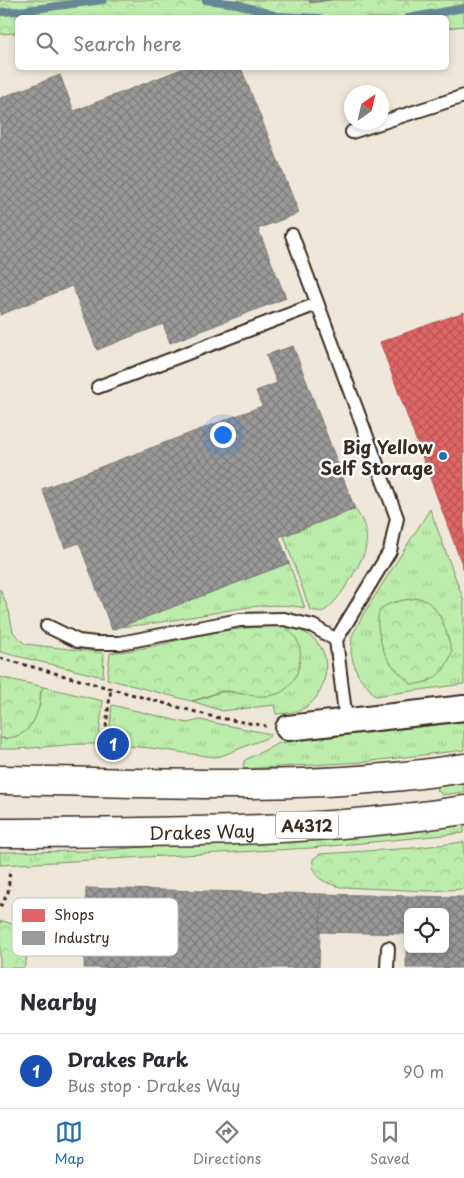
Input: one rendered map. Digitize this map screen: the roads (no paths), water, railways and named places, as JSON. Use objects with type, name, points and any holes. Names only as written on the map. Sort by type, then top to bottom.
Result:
[{"type":"main road","points":[[0,780],[222,783],[321,782],[387,779],[464,768]]},
{"type":"main road","name":"Drakes Way","points":[[0,833],[250,829],[433,815],[464,810]]},
{"type":"street","points":[[288,728],[464,708]]},
{"type":"lane","points":[[352,132],[464,96]]},
{"type":"lane","points":[[292,235],[397,518],[390,551],[336,640],[346,721]]},
{"type":"lane","points":[[98,387],[317,304]]},
{"type":"lane","points":[[47,626],[78,641],[96,644],[120,642],[240,620],[284,619],[313,626],[336,640]]},
{"type":"lane","points":[[387,968],[388,948]]},
{"type":"waterway","points":[[0,12],[103,0]]},
{"type":"waterway","points":[[206,0],[237,4],[274,15]]},
{"type":"waterway","points":[[425,15],[464,8]]},
{"type":"place","name":"Big Yellow Self Storage","points":[[443,456]]},
{"type":"place","name":"Drakes Park","points":[[113,744]]}]
